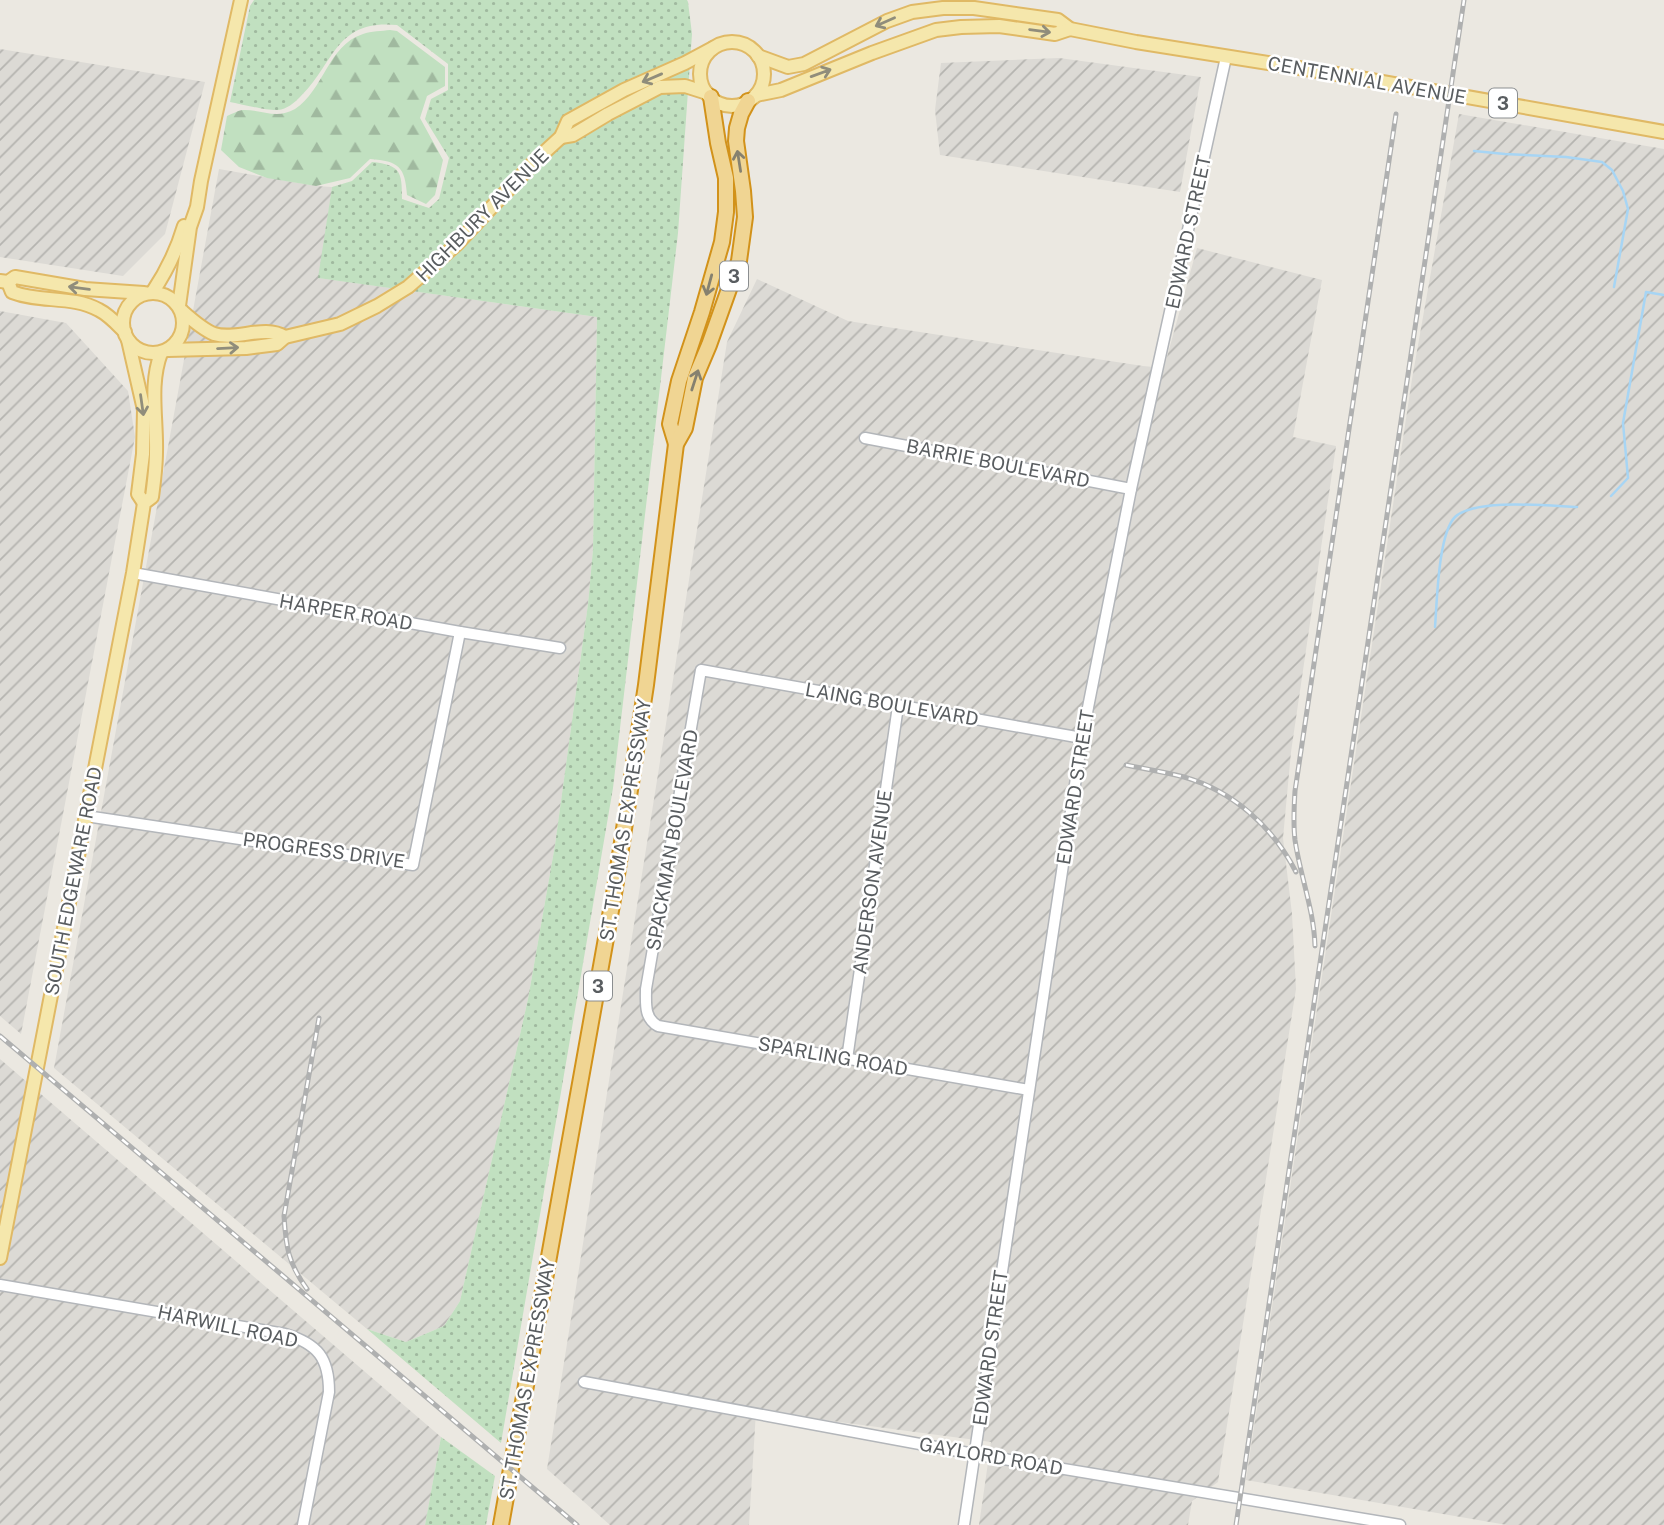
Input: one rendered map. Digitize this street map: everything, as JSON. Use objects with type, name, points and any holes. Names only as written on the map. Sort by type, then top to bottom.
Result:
[{"type":"highway","name":"ST. THOMAS EXPRESSWAY","points":[[676,444],[670,424],[679,381],[722,242],[726,212],[726,177],[709,95]]},
{"type":"highway","name":"ST. THOMAS EXPRESSWAY","points":[[501,1525],[615,888],[646,685],[676,444],[685,428],[695,378],[739,261],[745,218],[736,141],[737,128],[741,114],[752,98]]},
{"type":"main road","points":[[180,309],[190,227],[197,207],[241,0]]},
{"type":"main road","name":"CENTENNIAL AVENUE","points":[[758,56],[788,67],[804,64],[887,21],[912,12],[974,8],[1058,20],[1070,29],[1664,132]]},
{"type":"main road","name":"CENTENNIAL AVENUE","points":[[752,98],[781,90],[936,30],[999,26],[1055,34],[1070,29]]},
{"type":"main road","points":[[722,43],[742,43],[758,56],[763,65],[764,76],[761,86],[752,98],[738,105],[727,106],[717,102],[702,87],[701,65],[706,55],[722,43]]},
{"type":"main road","name":"HIGHBURY AVENUE","points":[[164,351],[277,344],[285,337],[340,324],[376,306],[408,287],[457,244],[561,137],[568,121],[624,90],[713,48]]},
{"type":"main road","name":"HIGHBURY AVENUE","points":[[561,137],[573,135],[660,88],[685,86],[709,95]]},
{"type":"main road","points":[[126,335],[123,324],[127,307],[139,296],[149,293],[160,281],[179,244],[195,187],[201,181]]},
{"type":"main road","points":[[15,277],[85,289],[149,293],[168,296],[180,309],[184,320],[183,329],[175,345],[164,351],[151,353],[134,346],[108,315],[100,310],[68,300],[22,296],[12,292],[4,281],[15,277]]},
{"type":"main road","name":"HIGHBURY AVENUE","points":[[180,309],[202,328],[224,336],[277,332],[285,337]]},
{"type":"main road","name":"SOUTH EDGEWARE ROAD","points":[[0,1258],[133,573],[144,503],[138,494],[143,454],[144,411],[126,335]]},
{"type":"main road","name":"SOUTH EDGEWARE ROAD","points":[[144,503],[152,497],[155,476],[154,382],[155,369],[164,351]]},
{"type":"street","name":"EDWARD STREET","points":[[964,1525],[1082,738],[1131,489],[1226,57]]},
{"type":"street","name":"BARRIE BOULEVARD","points":[[865,438],[1131,489]]},
{"type":"street","name":"HARPER ROAD","points":[[133,573],[560,648]]},
{"type":"street","name":"PROGRESS DRIVE","points":[[86,816],[413,864],[460,632]]},
{"type":"street","name":"LAING BOULEVARD","points":[[701,670],[1082,738]]},
{"type":"street","name":"SPACKMAN BOULEVARD","points":[[646,1010],[646,989],[701,670]]},
{"type":"street","name":"ANDERSON AVENUE","points":[[847,1059],[898,706]]},
{"type":"street","name":"SPARLING ROAD","points":[[646,1010],[651,1022],[659,1026],[1029,1090]]},
{"type":"street","name":"HARWILL ROAD","points":[[0,1285],[285,1334],[312,1344],[325,1363],[329,1376],[329,1392],[303,1525]]},
{"type":"street","name":"GAYLORD ROAD","points":[[584,1382],[974,1454],[1400,1525]]},
{"type":"shaded area","points":[[0,49],[205,82],[165,234],[123,276],[0,257]]},
{"type":"shaded area","points":[[1059,58],[1201,77],[1180,192],[940,155],[935,110],[941,63]]},
{"type":"shaded area","points":[[1459,114],[1664,149],[1664,1525],[1507,1525],[1246,1480],[1412,379]]},
{"type":"shaded area","points":[[219,169],[332,187],[319,278],[597,317],[593,549],[588,604],[555,845],[528,999],[460,1301],[444,1326],[406,1342],[367,1329],[54,1068]]},
{"type":"shaded area","points":[[1197,248],[1322,280],[1293,437],[1336,446],[1291,752],[1283,838],[1292,914],[1296,989],[1218,1482],[1192,1501],[1188,1525],[979,1525],[991,1442],[756,1411],[749,1525],[610,1525],[547,1469],[727,342],[757,279],[848,321],[1164,368]]},
{"type":"shaded area","points":[[0,311],[66,323],[128,391],[135,437],[21,1034],[0,1016]]},
{"type":"shaded area","points":[[0,1059],[441,1437],[425,1525],[0,1525]]},
{"type":"green space","points":[[254,0],[688,2],[692,34],[678,233],[613,788],[501,1443],[367,1329],[406,1342],[444,1326],[460,1301],[528,999],[555,845],[593,549],[597,317],[318,278],[332,187],[352,181],[372,162],[389,165],[398,172],[402,199],[429,208],[439,199],[449,158],[425,119],[431,99],[448,90],[448,64],[397,25],[376,25],[348,36],[312,84],[287,107],[274,110],[230,102],[250,6]]},
{"type":"green space","points":[[397,31],[445,67],[445,86],[427,96],[420,118],[443,160],[435,195],[426,204],[407,195],[402,172],[399,167],[388,162],[370,159],[350,178],[316,186],[267,178],[239,167],[221,150],[227,116],[242,110],[281,114],[295,109],[305,101],[334,58],[351,40],[366,33]]},
{"type":"green space","points":[[441,1437],[495,1476],[486,1525],[425,1525]]},
{"type":"waterway","points":[[1474,151],[1566,157],[1602,162],[1612,170],[1623,191],[1628,209],[1614,287]]},
{"type":"waterway","points":[[1611,496],[1628,478],[1623,423],[1646,292],[1664,295]]},
{"type":"waterway","points":[[1435,627],[1442,553],[1449,526],[1455,517],[1465,511],[1495,505],[1577,507]]},
{"type":"railway","points":[[1236,1525],[1464,0]]},
{"type":"railway","points":[[1315,946],[1295,840],[1295,791],[1396,114]]},
{"type":"railway","points":[[1126,765],[1184,777],[1202,783],[1235,801],[1276,840],[1296,872]]},
{"type":"railway","points":[[307,1289],[289,1254],[284,1216],[319,1018]]},
{"type":"railway","points":[[0,1036],[577,1525]]}]
